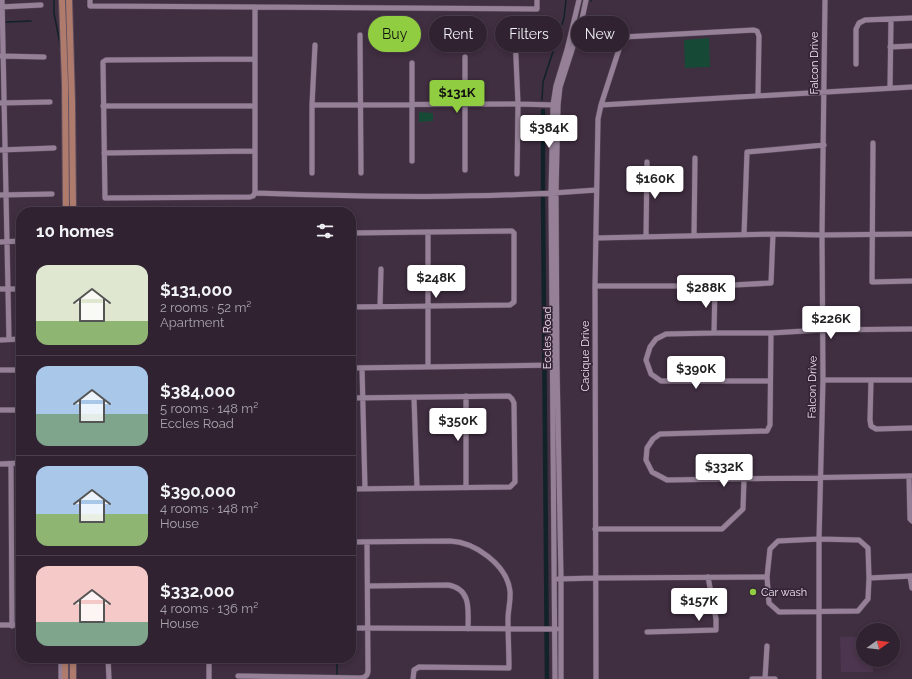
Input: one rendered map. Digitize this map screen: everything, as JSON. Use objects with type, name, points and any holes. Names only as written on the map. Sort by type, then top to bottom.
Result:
[{"type":"main road","points":[[62,0],[66,90],[66,207]]},
{"type":"main road","points":[[69,0],[73,207]]},
{"type":"main road","points":[[65,663],[65,679]]},
{"type":"main road","points":[[73,663],[74,679]]},
{"type":"street","points":[[2,0],[2,103],[6,195],[9,339]]},
{"type":"street","points":[[90,0],[90,6],[537,9],[537,0]]},
{"type":"street","points":[[140,0],[140,6]]},
{"type":"street","points":[[189,0],[189,7]]},
{"type":"street","points":[[237,0],[237,7]]},
{"type":"street","points":[[286,0],[286,7]]},
{"type":"street","points":[[319,0],[319,8]]},
{"type":"street","name":"Eccles Road","points":[[555,679],[558,629],[553,193],[556,86],[567,50],[579,0]]},
{"type":"street","name":"Eccles Road","points":[[556,105],[560,87],[582,19],[586,0]]},
{"type":"street","name":"Falcon Drive","points":[[819,679],[819,539],[822,380],[825,0]]},
{"type":"street","points":[[1,7],[41,5]]},
{"type":"street","points":[[255,7],[255,59],[255,193],[253,196],[250,198],[107,199],[104,195],[103,62],[106,60],[255,59]]},
{"type":"street","points":[[856,64],[857,25],[865,20],[912,18]]},
{"type":"street","points":[[890,19],[890,88]]},
{"type":"street","name":"Cacique Drive","points":[[596,679],[595,286],[598,119],[601,105],[623,37],[757,31],[759,36],[758,96]]},
{"type":"street","points":[[360,35],[361,173]]},
{"type":"street","points":[[312,173],[312,105],[315,45]]},
{"type":"street","points":[[890,47],[912,46]]},
{"type":"street","points":[[516,52],[518,104],[517,174]]},
{"type":"street","points":[[2,56],[44,56]]},
{"type":"street","points":[[465,57],[466,170]]},
{"type":"street","points":[[412,63],[412,161]]},
{"type":"street","points":[[601,105],[912,87]]},
{"type":"street","points":[[2,103],[50,102]]},
{"type":"street","points":[[312,105],[556,105]]},
{"type":"street","points":[[103,106],[255,106]]},
{"type":"street","points":[[873,143],[872,282],[912,282]]},
{"type":"street","points":[[744,235],[747,152],[824,145]]},
{"type":"street","points":[[3,150],[54,148]]},
{"type":"street","points":[[104,153],[255,150]]},
{"type":"street","points":[[694,236],[695,158]]},
{"type":"street","points":[[646,237],[647,162]]},
{"type":"street","points":[[255,193],[349,196],[431,196],[553,193],[596,190]]},
{"type":"street","points":[[0,195],[52,194]]},
{"type":"street","points":[[356,233],[510,230],[514,233],[514,302],[512,305],[356,307]]},
{"type":"street","points":[[428,232],[428,366]]},
{"type":"street","points":[[596,238],[773,234],[912,234]]},
{"type":"street","points":[[595,286],[714,286],[772,283],[773,234]]},
{"type":"street","points":[[0,242],[16,241]]},
{"type":"street","points":[[380,307],[381,269]]},
{"type":"street","points":[[714,286],[714,333]]},
{"type":"street","points":[[0,289],[16,289]]},
{"type":"street","points":[[770,382],[661,381],[651,374],[646,360],[650,347],[656,339],[666,334],[912,329]]},
{"type":"street","points":[[771,333],[770,425],[767,431],[660,434],[653,439],[647,448],[646,460],[652,472],[667,480],[744,480],[910,476],[910,519],[912,521]]},
{"type":"street","points":[[0,340],[16,339]]},
{"type":"street","points":[[356,368],[555,365]]},
{"type":"street","points":[[362,368],[364,489]]},
{"type":"street","points":[[0,370],[16,370]]},
{"type":"street","points":[[822,380],[912,380]]},
{"type":"street","points":[[871,380],[871,426],[876,429],[912,428]]},
{"type":"street","points":[[466,396],[466,488]]},
{"type":"street","points":[[356,398],[509,396],[514,404],[515,482],[510,487],[356,489]]},
{"type":"street","points":[[414,398],[417,488]]},
{"type":"street","points":[[0,410],[16,410]]},
{"type":"street","points":[[0,464],[16,464]]},
{"type":"street","points":[[11,464],[12,626]]},
{"type":"street","points":[[595,529],[722,529],[743,509],[744,480]]},
{"type":"street","points":[[819,539],[858,540],[868,548],[868,599],[858,611],[779,612],[769,603],[767,577],[770,549],[778,541],[819,539]]},
{"type":"street","points":[[356,542],[456,541],[484,553],[496,564],[508,585],[510,591],[508,629],[509,668],[419,667],[414,670],[413,679]]},
{"type":"street","points":[[238,676],[363,678],[366,676],[368,670],[367,542]]},
{"type":"street","points":[[869,578],[911,576],[912,588]]},
{"type":"street","points":[[558,579],[767,577]]},
{"type":"street","points":[[647,632],[716,630],[716,619],[708,578]]},
{"type":"street","points":[[368,586],[448,585],[457,588],[461,591],[467,601],[468,629]]},
{"type":"street","points":[[0,625],[16,626]]},
{"type":"street","points":[[356,628],[558,629]]},
{"type":"street","name":"Eccles Road","points":[[558,629],[561,679]]},
{"type":"street","points":[[765,679],[767,646]]},
{"type":"street","points":[[61,663],[61,679]]},
{"type":"street","points":[[108,663],[109,679]]},
{"type":"street","points":[[209,663],[209,679]]},
{"type":"street","points":[[752,679],[775,679]]},
{"type":"shaded area","points":[[840,637],[856,637],[856,667],[873,667],[873,672],[841,672]]},
{"type":"green space","points":[[709,38],[710,67],[685,68],[684,40]]},
{"type":"green space","points":[[419,112],[433,113],[433,121],[419,122]]},
{"type":"waterway","points":[[54,0],[54,13],[61,49]]},
{"type":"waterway","points":[[542,100],[543,82],[564,18],[566,0]]},
{"type":"waterway","points":[[6,22],[31,21]]},
{"type":"waterway","points":[[68,86],[69,207]]},
{"type":"waterway","points":[[543,111],[543,192]]},
{"type":"waterway","points":[[543,197],[547,679]]},
{"type":"waterway","points":[[69,663],[69,679]]},
{"type":"waterway","points":[[337,663],[337,675]]},
{"type":"place","name":"Car wash","points":[[753,592]]}]
